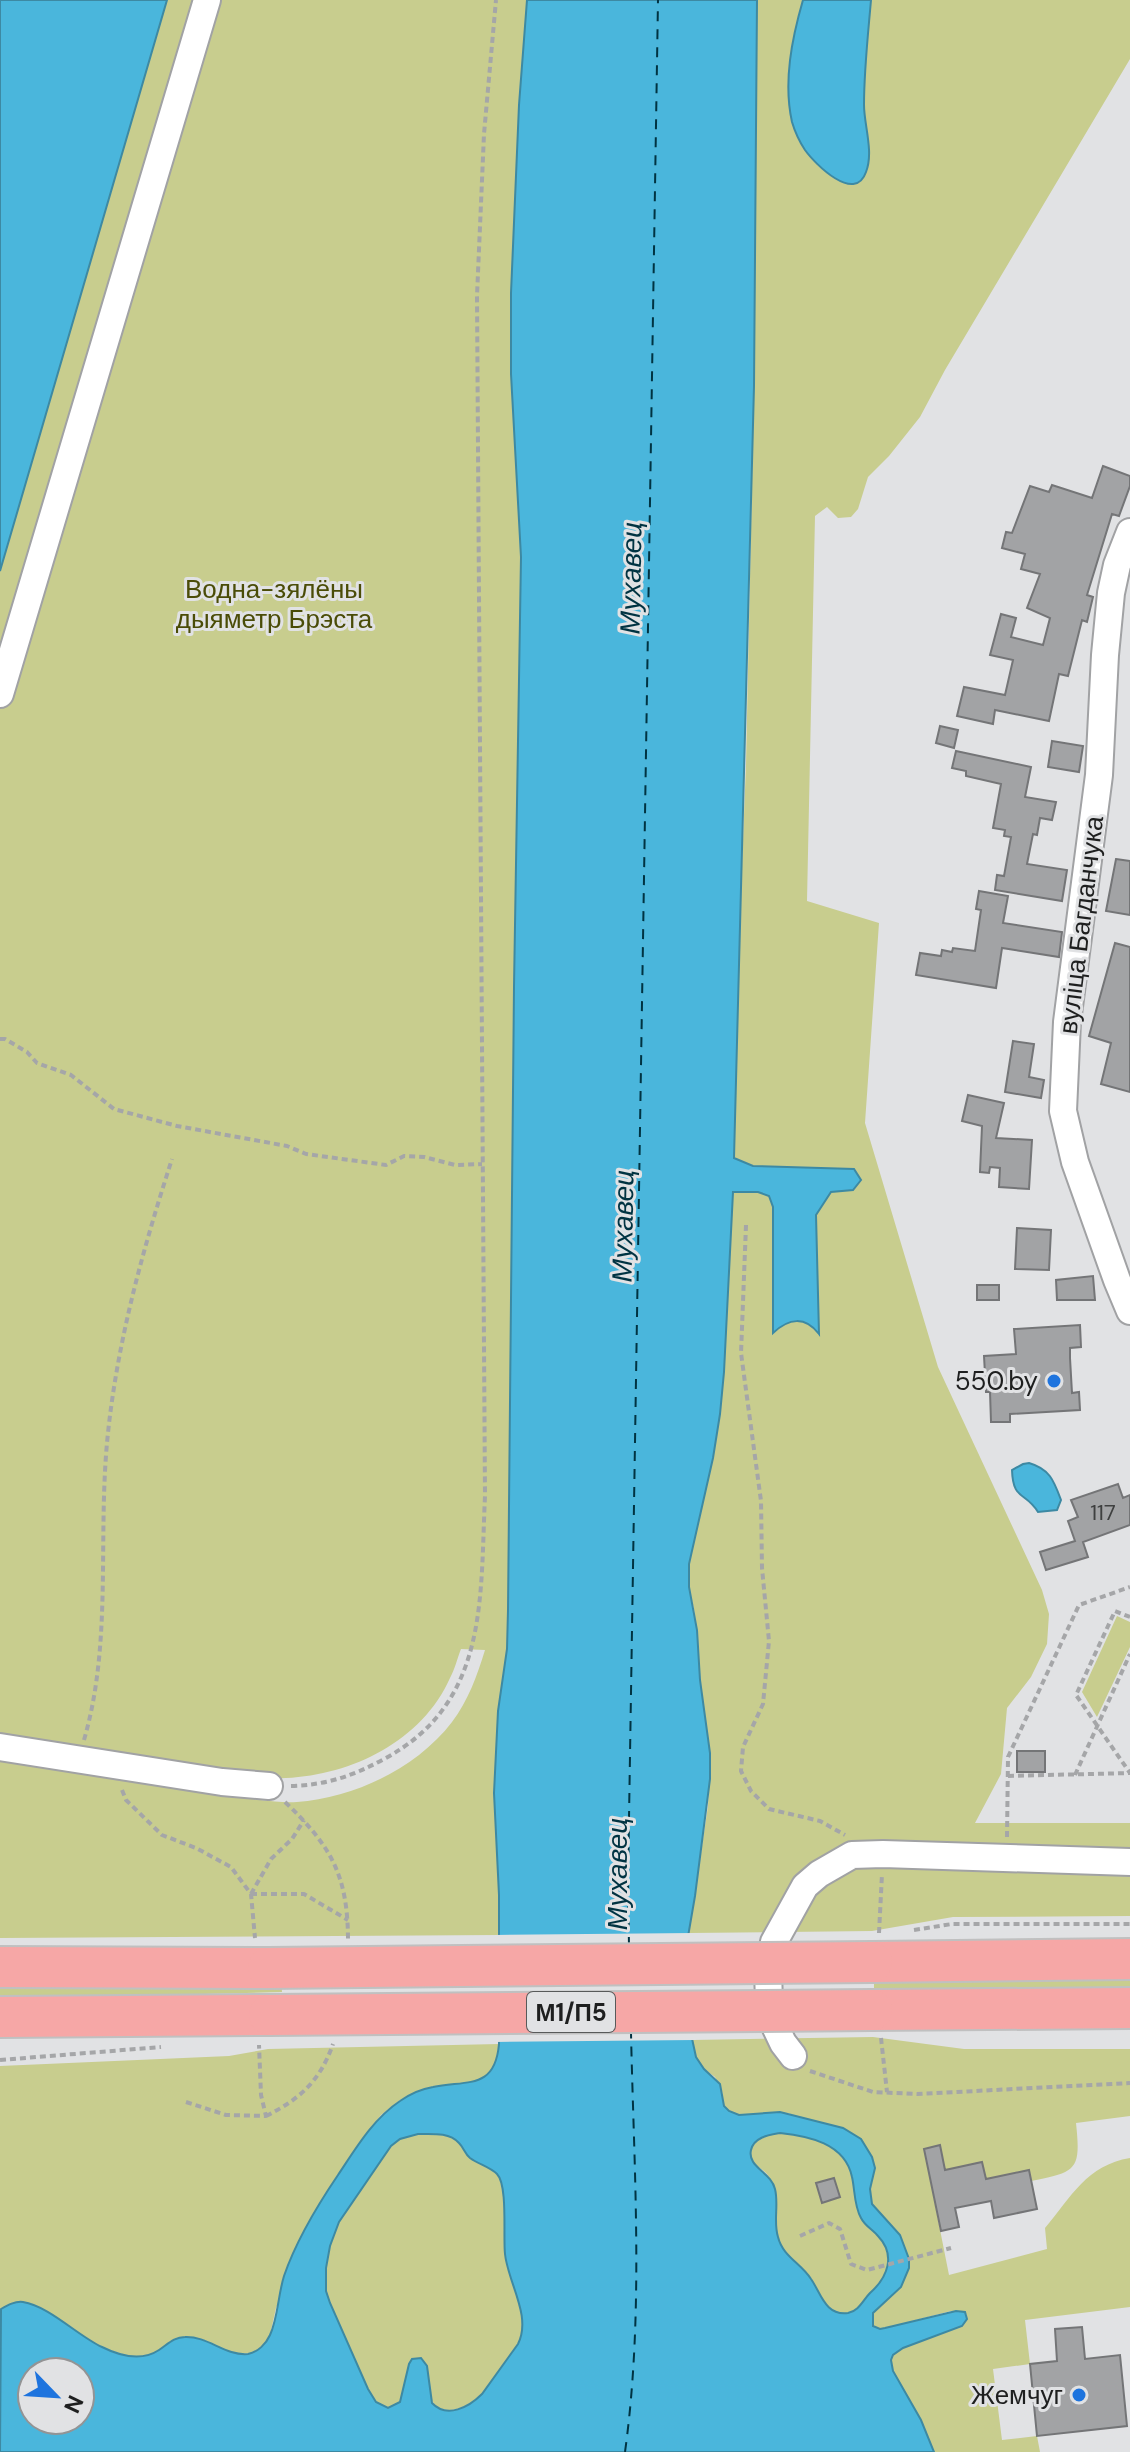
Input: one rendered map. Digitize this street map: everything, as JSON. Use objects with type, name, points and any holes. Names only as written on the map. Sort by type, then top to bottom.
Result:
[{"type":"highway","name":"М1/П5","points":[[0,1967],[262,1956],[872,1950],[1130,1959]]},
{"type":"highway","name":"М1/П5","points":[[0,2017],[264,2027],[876,2021],[1130,2008]]},
{"type":"street","points":[[0,694],[207,0]]},
{"type":"street","name":"вуліца Багданчука","points":[[1130,532],[1117,565],[1111,593],[1099,775],[1067,1022],[1063,1111],[1075,1162],[1130,1311]]},
{"type":"street","points":[[0,1747],[222,1782],[269,1786]]},
{"type":"street","points":[[793,2056],[774,2024],[768,1973],[774,1942],[805,1886],[852,1855],[1007,1856],[1130,1862]]},
{"type":"path","points":[[269,1786],[309,1785],[355,1775],[397,1752],[435,1721],[461,1681],[474,1643],[480,1596],[485,1496],[477,296],[483,147],[496,0]]},
{"type":"path","points":[[0,1039],[27,1052],[37,1063],[71,1075],[114,1109],[177,1126],[287,1146],[306,1154],[386,1165],[404,1156],[424,1157],[455,1165],[482,1164]]},
{"type":"path","points":[[79,1758],[96,1692],[100,1654],[106,1457],[116,1376],[136,1278],[172,1159]]},
{"type":"path","points":[[746,1225],[741,1353],[761,1501],[762,1568],[769,1641],[763,1704],[743,1747],[741,1771],[751,1791],[769,1809],[820,1821]]},
{"type":"path","points":[[1007,1856],[1008,1757],[1079,1605],[1130,1587]]},
{"type":"path","points":[[1008,1776],[1130,1773],[1076,1695],[1115,1611],[1130,1617]]},
{"type":"path","points":[[1075,1775],[1130,1654]]},
{"type":"path","points":[[111,1763],[126,1800],[162,1835],[196,1848],[231,1867],[251,1894],[262,1956]]},
{"type":"path","points":[[269,1786],[304,1820],[338,1867],[346,1901],[348,1946]]},
{"type":"path","points":[[251,1894],[271,1859],[292,1839],[304,1820]]},
{"type":"path","points":[[872,1950],[878,1936],[882,1875]]},
{"type":"path","points":[[251,1894],[304,1894],[348,1920]]},
{"type":"path","points":[[908,1931],[952,1924],[1130,1924]]},
{"type":"path","points":[[876,2021],[887,2092]]},
{"type":"path","points":[[264,2027],[261,2095],[266,2116]]},
{"type":"path","points":[[186,2102],[226,2115],[266,2116],[292,2103],[313,2082],[333,2042]]},
{"type":"path","points":[[0,2060],[168,2047]]},
{"type":"path","points":[[793,2056],[813,2073],[873,2092],[917,2094],[1130,2083]]},
{"type":"path","points":[[800,2236],[829,2223],[840,2229],[851,2264],[867,2270],[951,2248]]},
{"type":"green space","name":"Водна-зялёны дыяметр Брэста","points":[[0,0],[527,0],[511,293],[511,374],[521,557],[508,1610],[499,1935],[0,1938],[0,1758],[260,1800],[292,1802],[319,1799],[383,1778],[438,1738],[463,1706],[485,1650],[461,1649],[452,1675],[438,1700],[403,1737],[360,1762],[311,1775],[286,1778],[242,1776],[0,1740]]},
{"type":"green space","points":[[757,0],[1130,0],[1130,59],[920,417],[868,477],[858,509],[851,517],[838,518],[827,507],[815,516],[807,901],[879,923],[865,1123],[938,1367],[1042,1590],[1049,1614],[1047,1644],[1031,1677],[1007,1708],[1001,1774],[975,1823],[1130,1823],[1130,1916],[953,1917],[872,1931],[689,1933],[708,1806],[710,1753],[689,1588],[689,1564],[720,1414],[746,765],[754,386]]},
{"type":"green space","points":[[1117,1616],[1130,1622],[1130,1647],[1097,1717],[1082,1692]]},
{"type":"green space","points":[[874,1979],[1130,1979],[1130,1993],[874,1993]]},
{"type":"green space","points":[[281,1980],[282,1992],[0,1999],[0,1985]]},
{"type":"green space","points":[[873,2037],[964,2049],[1130,2049],[1130,2116],[1076,2123],[1078,2151],[1073,2166],[1067,2171],[1031,2181],[1028,2170],[986,2179],[982,2162],[945,2170],[940,2146],[924,2149],[949,2275],[1047,2249],[1045,2228],[1081,2184],[1102,2168],[1130,2158],[1130,2307],[1025,2320],[1030,2364],[993,2369],[1002,2440],[1037,2436],[1040,2452],[934,2452],[921,2420],[893,2371],[891,2360],[903,2348],[962,2326],[967,2315],[961,2311],[951,2311],[880,2329],[872,2326],[873,2313],[901,2287],[909,2268],[900,2235],[872,2204],[870,2189],[875,2168],[861,2139],[843,2128],[808,2121],[788,2113],[739,2115],[729,2111],[724,2106],[722,2091],[715,2077],[704,2069],[696,2057],[692,2040]]},
{"type":"green space","points":[[499,2044],[496,2062],[490,2073],[480,2080],[435,2086],[400,2100],[381,2115],[336,2177],[276,2308],[270,2335],[262,2347],[252,2353],[227,2351],[202,2339],[145,2357],[131,2357],[98,2346],[43,2310],[13,2303],[0,2309],[0,2066],[229,2056],[268,2049]]},
{"type":"green space","points":[[780,2133],[824,2143],[842,2156],[852,2177],[859,2213],[887,2250],[885,2273],[852,2312],[840,2313],[826,2305],[808,2276],[780,2242],[776,2226],[775,2190],[768,2175],[752,2161],[750,2154],[759,2139]]},
{"type":"green space","points":[[418,2134],[450,2137],[470,2158],[497,2174],[503,2189],[505,2254],[521,2311],[522,2333],[518,2344],[482,2394],[454,2410],[436,2407],[409,2364],[400,2402],[388,2408],[376,2402],[326,2291],[330,2246],[339,2222],[391,2146],[400,2139]]},
{"type":"water","points":[[0,0],[167,0],[0,571]]},
{"type":"water","name":"Мухавец","points":[[527,0],[757,0],[754,386],[734,1158],[753,1166],[854,1169],[861,1180],[853,1190],[831,1192],[816,1215],[819,1334],[808,1324],[797,1321],[785,1324],[773,1333],[773,1207],[769,1196],[758,1192],[733,1192],[720,1414],[689,1564],[689,1587],[697,1630],[710,1753],[710,1779],[680,1983],[696,2057],[720,2084],[724,2106],[729,2111],[739,2115],[780,2112],[843,2128],[861,2139],[872,2157],[875,2168],[870,2189],[872,2204],[900,2235],[909,2259],[909,2268],[901,2287],[873,2313],[873,2326],[880,2329],[956,2311],[965,2312],[967,2319],[962,2326],[903,2348],[891,2360],[893,2371],[921,2420],[934,2452],[0,2452],[1,2309],[17,2302],[33,2305],[102,2347],[130,2356],[152,2354],[185,2337],[240,2354],[255,2351],[266,2341],[273,2328],[284,2276],[301,2237],[330,2187],[373,2125],[390,2108],[416,2092],[485,2076],[496,2059],[499,2044],[499,1895],[494,1793],[508,1610],[521,557],[511,374],[511,293]],"holes":[[[780,2133],[824,2143],[842,2156],[852,2177],[859,2213],[887,2251],[888,2266],[881,2280],[852,2312],[840,2313],[829,2307],[807,2273],[780,2244],[773,2183],[752,2161],[751,2150],[759,2139]],[[418,2134],[450,2137],[470,2158],[497,2174],[503,2189],[505,2254],[521,2311],[522,2333],[518,2344],[482,2394],[471,2403],[451,2411],[432,2403],[427,2366],[421,2358],[412,2359],[409,2364],[400,2402],[388,2408],[376,2402],[326,2291],[330,2246],[339,2222],[391,2146],[400,2139]]]},
{"type":"water","points":[[803,0],[871,0],[864,105],[869,156],[861,181],[853,184],[835,178],[817,164],[803,147],[792,122],[788,91],[790,60]]},
{"type":"water","points":[[1029,1463],[1047,1472],[1053,1482],[1061,1500],[1057,1510],[1038,1512],[1017,1491],[1012,1470]]},
{"type":"pier","points":[[693,1933],[684,1983],[696,2040],[495,2042],[495,1935]]},
{"type":"building","points":[[1103,466],[1130,476],[1130,486],[1119,516],[1112,514],[1087,595],[1093,597],[1087,622],[1082,620],[1068,676],[1059,674],[1049,721],[995,710],[993,724],[957,716],[964,687],[1005,695],[1013,660],[990,655],[1001,614],[1016,618],[1011,637],[1043,645],[1050,618],[1027,608],[1040,574],[1021,569],[1025,554],[1002,548],[1006,532],[1012,533],[1030,486],[1049,492],[1052,485],[1092,498]]},
{"type":"building","points":[[940,726],[958,730],[954,748],[936,743]]},
{"type":"building","points":[[1052,741],[1083,746],[1079,772],[1048,767]]},
{"type":"building","points":[[956,751],[1031,767],[1025,797],[1056,802],[1052,820],[1040,818],[1027,864],[1067,870],[1062,901],[995,890],[997,875],[1004,876],[1011,837],[1004,836],[1005,830],[993,828],[1001,784],[966,776],[966,771],[952,768]]},
{"type":"building","points":[[1116,859],[1130,861],[1130,915],[1106,911]]},
{"type":"building","points":[[979,891],[1008,896],[1003,923],[1062,932],[1059,957],[1002,948],[996,988],[916,975],[920,953],[941,956],[942,950],[952,952],[953,948],[975,951],[981,910],[976,909]]},
{"type":"building","points":[[1115,943],[1130,947],[1130,1092],[1101,1084],[1111,1043],[1089,1036]]},
{"type":"building","points":[[1013,1041],[1034,1044],[1029,1077],[1044,1080],[1041,1098],[1005,1092]]},
{"type":"building","points":[[968,1095],[1004,1103],[996,1138],[1032,1140],[1029,1189],[999,1187],[1000,1168],[990,1167],[989,1173],[980,1172],[982,1126],[962,1121]]},
{"type":"building","points":[[1017,1228],[1051,1230],[1049,1270],[1015,1269]]},
{"type":"building","points":[[1093,1276],[1095,1300],[1057,1300],[1056,1280]]},
{"type":"building","points":[[977,1285],[999,1285],[999,1300],[977,1300]]},
{"type":"building","points":[[1080,1325],[1081,1347],[1070,1348],[1070,1358],[1072,1393],[1079,1392],[1080,1410],[1010,1414],[1010,1422],[991,1422],[984,1356],[1016,1354],[1014,1329]]},
{"type":"building","points":[[1118,1484],[1123,1498],[1130,1495],[1130,1525],[1083,1542],[1088,1557],[1046,1570],[1040,1552],[1075,1541],[1068,1521],[1078,1517],[1071,1500]]},
{"type":"building","points":[[1017,1751],[1045,1751],[1045,1772],[1017,1772]]},
{"type":"building","points":[[940,2145],[945,2170],[982,2162],[986,2179],[1029,2170],[1037,2209],[994,2218],[991,2201],[955,2208],[959,2227],[941,2231],[924,2149]]},
{"type":"building","points":[[834,2178],[840,2197],[822,2203],[816,2183]]},
{"type":"building","name":"Жемчуг","points":[[1082,2327],[1085,2359],[1120,2355],[1127,2426],[1037,2436],[1030,2364],[1057,2361],[1055,2329]]},
{"type":"ferry route","points":[[629,1947],[658,0]]},
{"type":"ferry route","points":[[625,2452],[636,2295],[631,2033]]},
{"type":"place","name":"550.by","points":[[1054,1381]]},
{"type":"place","name":"Жемчуг","points":[[1079,2395]]}]
